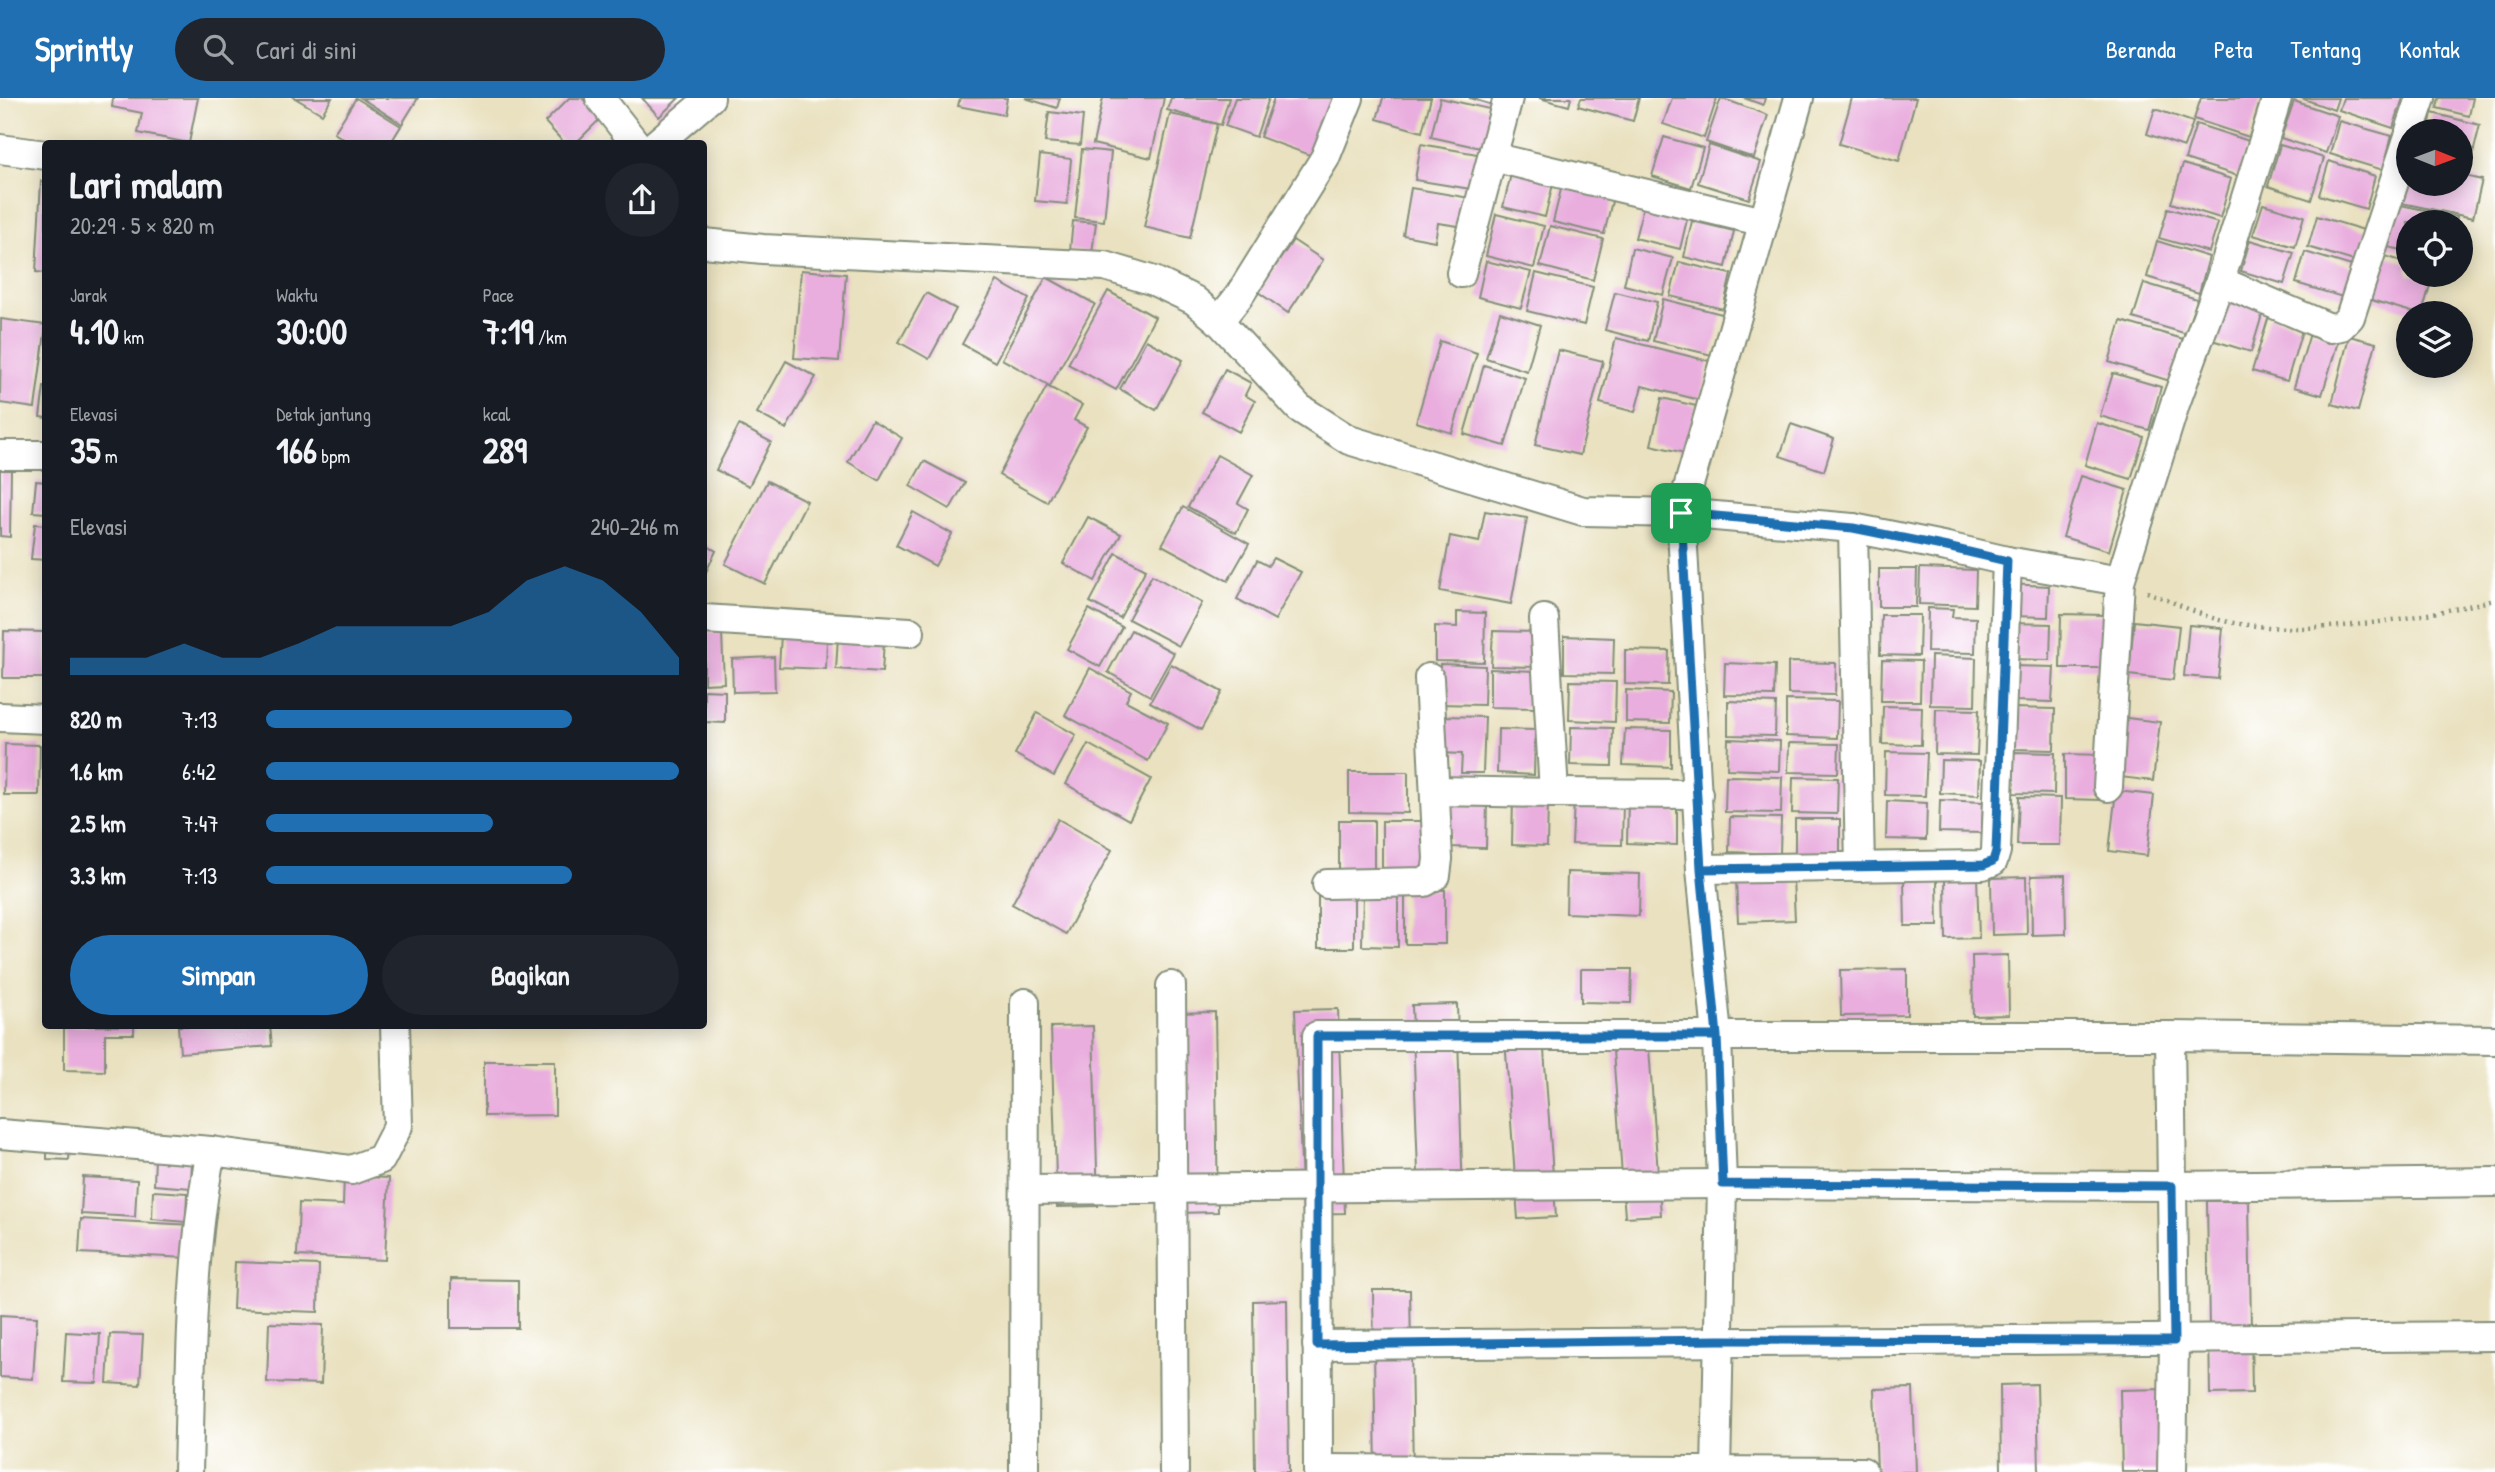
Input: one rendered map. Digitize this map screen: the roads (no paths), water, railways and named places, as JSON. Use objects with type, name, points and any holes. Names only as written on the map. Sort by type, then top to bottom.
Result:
[{"type":"street","points":[[600,98],[633,140]]},
{"type":"street","points":[[661,140],[710,98]]},
{"type":"street","points":[[1219,321],[1239,296],[1325,158],[1349,98]]},
{"type":"street","points":[[1461,274],[1508,98]]},
{"type":"street","points":[[1716,1471],[1723,1184],[1717,1036],[1701,869],[1681,513],[1799,98]]},
{"type":"street","points":[[2108,787],[2120,582],[2175,404],[2220,281],[2277,98]]},
{"type":"street","points":[[2414,119],[2421,98]]},
{"type":"street","points":[[0,149],[42,154]]},
{"type":"street","points":[[1492,158],[1764,222]]},
{"type":"street","points":[[2220,281],[2330,327],[2342,326],[2350,317],[2396,176]]},
{"type":"street","points":[[707,243],[763,249],[1105,266],[1154,281],[1194,300],[1219,321],[1299,408],[1349,440],[1583,511],[1681,513],[1853,528],[2120,582]]},
{"type":"street","points":[[0,455],[42,455]]},
{"type":"street","points":[[1853,528],[1860,867]]},
{"type":"street","points":[[1701,869],[1983,865],[1993,861],[1996,851],[2007,561]]},
{"type":"street","points":[[707,618],[910,632]]},
{"type":"street","points":[[1544,619],[1554,793]]},
{"type":"street","points":[[1327,884],[1425,882],[1436,874],[1438,859],[1429,678]]},
{"type":"street","points":[[0,717],[42,719]]},
{"type":"street","points":[[1435,791],[1698,794]]},
{"type":"street","points":[[1171,986],[1174,1472]]},
{"type":"street","points":[[1024,1472],[1025,1003]]},
{"type":"street","points":[[0,1134],[211,1151],[351,1170],[380,1160],[398,1126],[395,1029]]},
{"type":"street","points":[[1863,1472],[1318,1470],[1317,1036],[2170,1036],[2495,1040]]},
{"type":"street","points":[[2170,1036],[2174,1341],[2172,1472]]},
{"type":"street","points":[[188,1472],[192,1292],[204,1186],[211,1151]]},
{"type":"street","points":[[1026,1190],[1723,1184],[2172,1186],[2495,1182]]},
{"type":"street","points":[[1317,1345],[1719,1340],[2174,1341],[2495,1336]]}]
